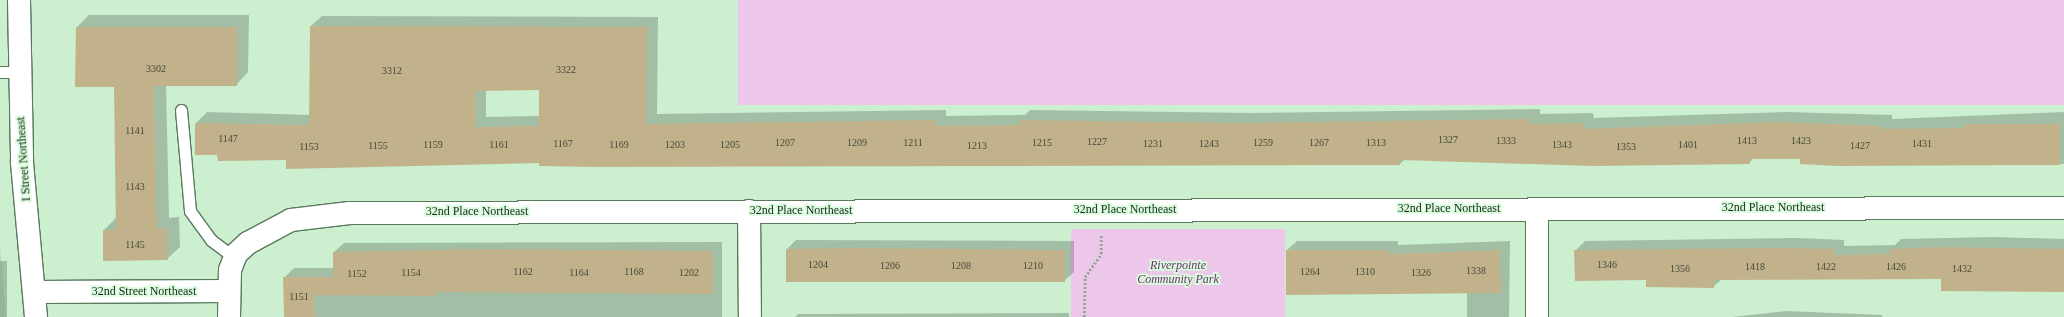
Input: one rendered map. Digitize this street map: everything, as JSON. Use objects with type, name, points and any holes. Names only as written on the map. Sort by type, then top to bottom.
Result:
[{"type":"street","name":"I Street Northeast","points":[[19,0],[10,72],[22,163],[35,292],[36,317]]},
{"type":"street","name":"32nd Place Northeast","points":[[235,258],[265,231],[291,220],[314,215],[749,211],[2064,208]]},
{"type":"street","points":[[1537,209],[1537,317]]},
{"type":"street","points":[[749,211],[750,317]]},
{"type":"street","points":[[229,317],[227,291],[235,258]]},
{"type":"street","name":"32nd Street Northeast","points":[[35,292],[227,291]]},
{"type":"lane","points":[[181,110],[190,211],[211,240],[235,258]]},
{"type":"path","points":[[1084,317],[1084,277],[1101,254],[1102,210]]},
{"type":"shaded area","points":[[0,242],[6,317],[0,317]]},
{"type":"green space","points":[[738,0],[2064,0],[2064,105],[738,105]]},
{"type":"green space","name":"Riverpointe Community Park","points":[[1071,229],[1285,229],[1285,317],[1071,317]]},
{"type":"building","points":[[310,26],[647,27],[646,124],[935,120],[935,126],[1019,125],[1019,120],[1239,123],[1529,119],[1529,124],[1583,123],[1583,129],[1775,122],[1881,126],[1881,129],[1964,128],[1964,124],[2060,124],[2060,165],[1838,166],[1800,164],[1800,159],[1749,159],[1750,164],[1593,166],[1400,160],[1400,165],[595,167],[539,166],[539,163],[286,169],[286,160],[218,161],[217,155],[195,155],[195,123],[309,125]],"holes":[[[539,90],[539,126],[476,127],[475,91]]]},
{"type":"building","points":[[76,27],[237,27],[237,86],[154,86],[157,229],[167,229],[168,260],[103,261],[103,230],[116,230],[114,87],[75,87]]},
{"type":"building","points":[[1941,247],[2064,249],[2064,292],[1941,291],[1941,279],[1714,280],[1714,288],[1646,287],[1646,280],[1575,281],[1574,250],[1788,248],[1835,249],[1835,255],[1890,254],[1890,249]]},
{"type":"building","points":[[850,248],[1065,250],[1065,282],[786,282],[786,249]]},
{"type":"building","points":[[490,249],[713,251],[713,294],[435,292],[435,296],[314,295],[315,317],[284,317],[283,277],[333,277],[333,252]]},
{"type":"building","points":[[1286,250],[1389,250],[1389,254],[1500,250],[1501,293],[1286,295]]}]
